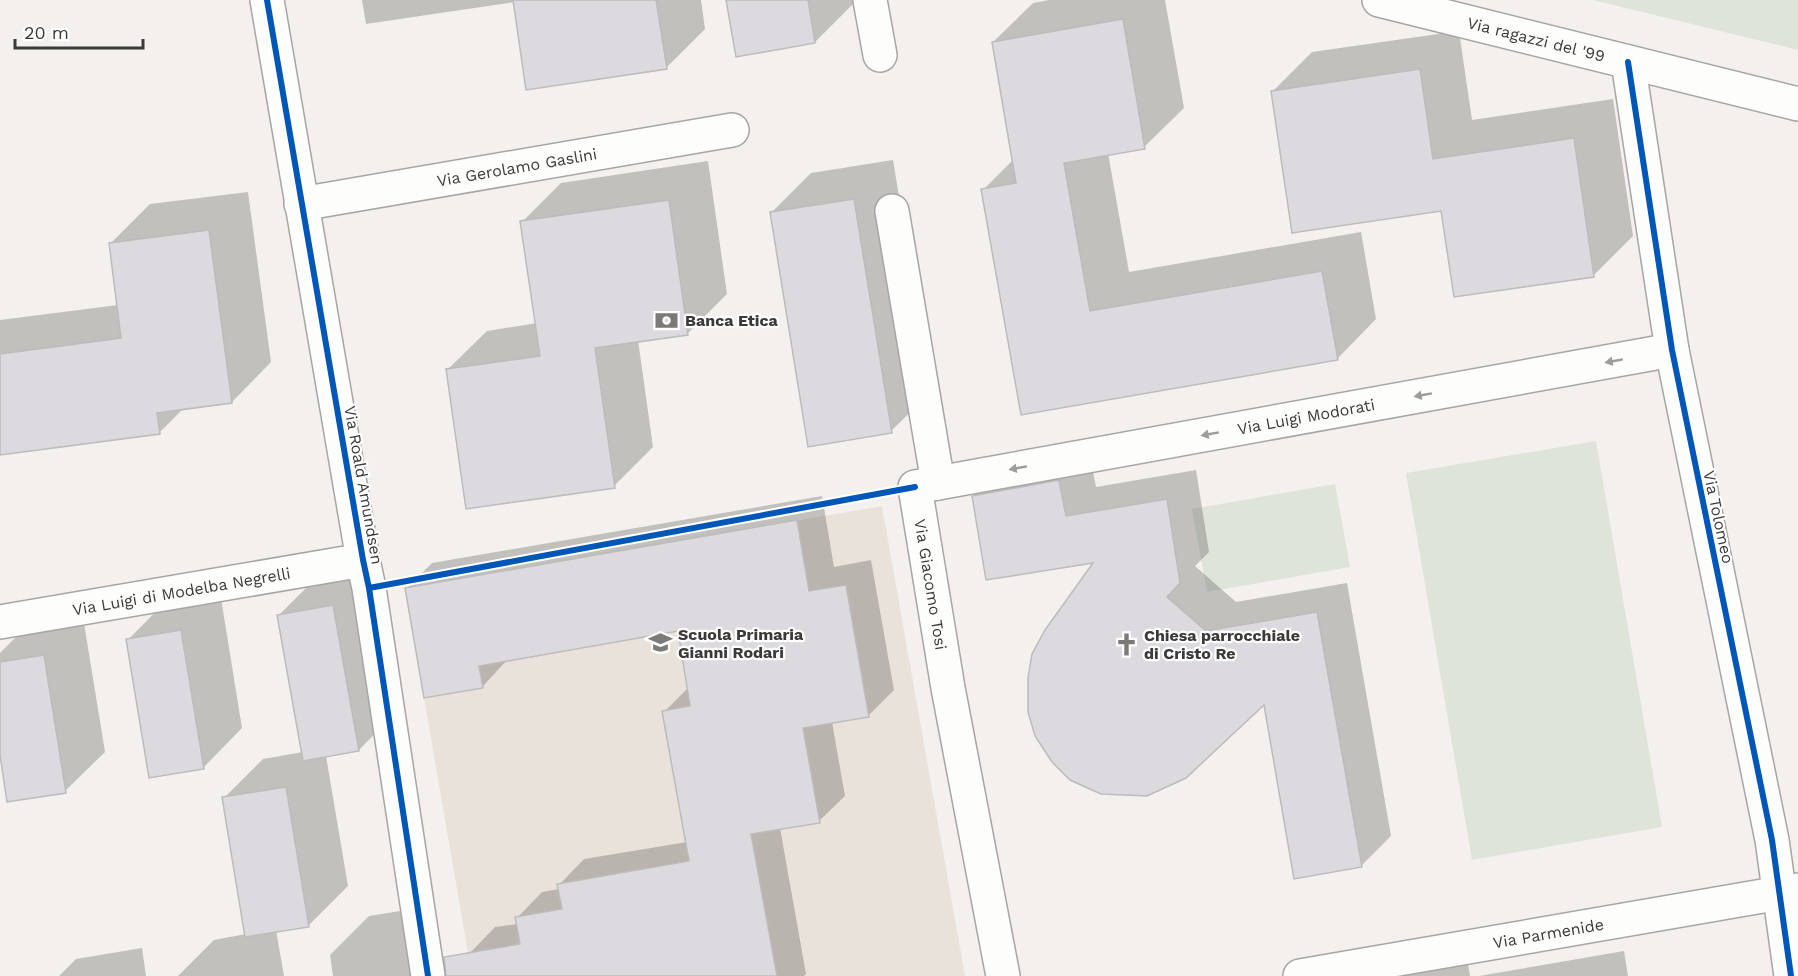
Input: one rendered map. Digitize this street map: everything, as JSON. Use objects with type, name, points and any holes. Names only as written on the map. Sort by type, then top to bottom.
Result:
[{"type":"street","name":"Via Roald Amundsen","points":[[267,0],[369,588],[428,976]]},
{"type":"street","points":[[870,0],[880,55]]},
{"type":"street","name":"Via ragazzi del '99","points":[[1379,0],[1798,104]]},
{"type":"street","name":"Via Tolomeo","points":[[1628,62],[1672,350],[1769,829],[1788,892],[1791,976]]},
{"type":"street","name":"Via Gerolamo Gaslini","points":[[301,204],[732,130]]},
{"type":"street","points":[[892,211],[938,483]]},
{"type":"street","name":"Via Luigi Modorati","points":[[938,483],[1672,350]]},
{"type":"street","name":"Via Giacomo Tosi","points":[[938,483],[915,487],[948,688],[1003,976]]},
{"type":"street","name":"Via Luigi di Modelba Negrelli","points":[[0,622],[363,560]]},
{"type":"street","name":"Via Parmenide","points":[[1300,976],[1788,892]]},
{"type":"shaded area","points":[[1593,0],[1798,0],[1798,50]]},
{"type":"shaded area","points":[[1596,441],[1662,827],[1472,860],[1406,473]]},
{"type":"shaded area","points":[[1335,484],[1350,567],[1207,592],[1192,509]]},
{"type":"shaded area","name":"Scuola Primaria Gianni Rodari","points":[[882,506],[965,976],[472,976],[405,588]]},
{"type":"building","points":[[513,0],[656,0],[667,69],[526,90]]},
{"type":"building","points":[[726,0],[808,0],[815,43],[736,57]]},
{"type":"building","points":[[1123,19],[1145,149],[1064,163],[1090,311],[1322,271],[1338,360],[1021,415],[981,189],[1016,183],[992,42]]},
{"type":"building","points":[[1420,69],[1433,159],[1574,138],[1594,277],[1454,297],[1441,211],[1292,233],[1271,91]]},
{"type":"building","points":[[854,199],[892,433],[808,447],[770,212]]},
{"type":"building","points":[[669,200],[688,335],[595,348],[615,488],[466,509],[446,369],[540,356],[520,221]]},
{"type":"building","points":[[209,230],[232,403],[157,413],[160,434],[0,455],[0,354],[121,338],[109,243]]},
{"type":"building","name":"Chiesa parrocchiale di Cristo Re","points":[[1059,480],[1066,516],[1167,499],[1180,583],[1167,597],[1206,631],[1317,612],[1362,867],[1294,879],[1264,705],[1186,778],[1147,796],[1101,794],[1070,780],[1052,762],[1035,736],[1028,712],[1028,678],[1032,654],[1045,630],[1093,563],[986,580],[972,496]]},
{"type":"building","points":[[797,520],[809,591],[846,585],[869,717],[803,728],[820,823],[751,834],[777,976],[446,976],[444,957],[520,944],[515,917],[562,909],[557,884],[689,861],[662,711],[690,706],[678,631],[479,666],[483,688],[424,698],[405,588]]},
{"type":"building","points":[[333,605],[359,751],[303,761],[277,615]]},
{"type":"building","points":[[181,630],[204,769],[149,778],[126,639]]},
{"type":"building","points":[[44,655],[66,793],[7,802],[0,755],[0,662]]},
{"type":"building","points":[[286,787],[309,927],[245,937],[222,797]]},
{"type":"cycle path","points":[[267,0],[369,588],[428,976]]},
{"type":"cycle path","points":[[1628,62],[1672,350],[1772,840],[1791,976]]},
{"type":"cycle path","points":[[369,588],[915,487]]},
{"type":"place","name":"Banca Etica","points":[[667,320]]},
{"type":"place","name":"Scuola Primaria Gianni Rodari","points":[[660,643]]},
{"type":"place","name":"Chiesa parrocchiale di Cristo Re","points":[[1126,644]]}]
